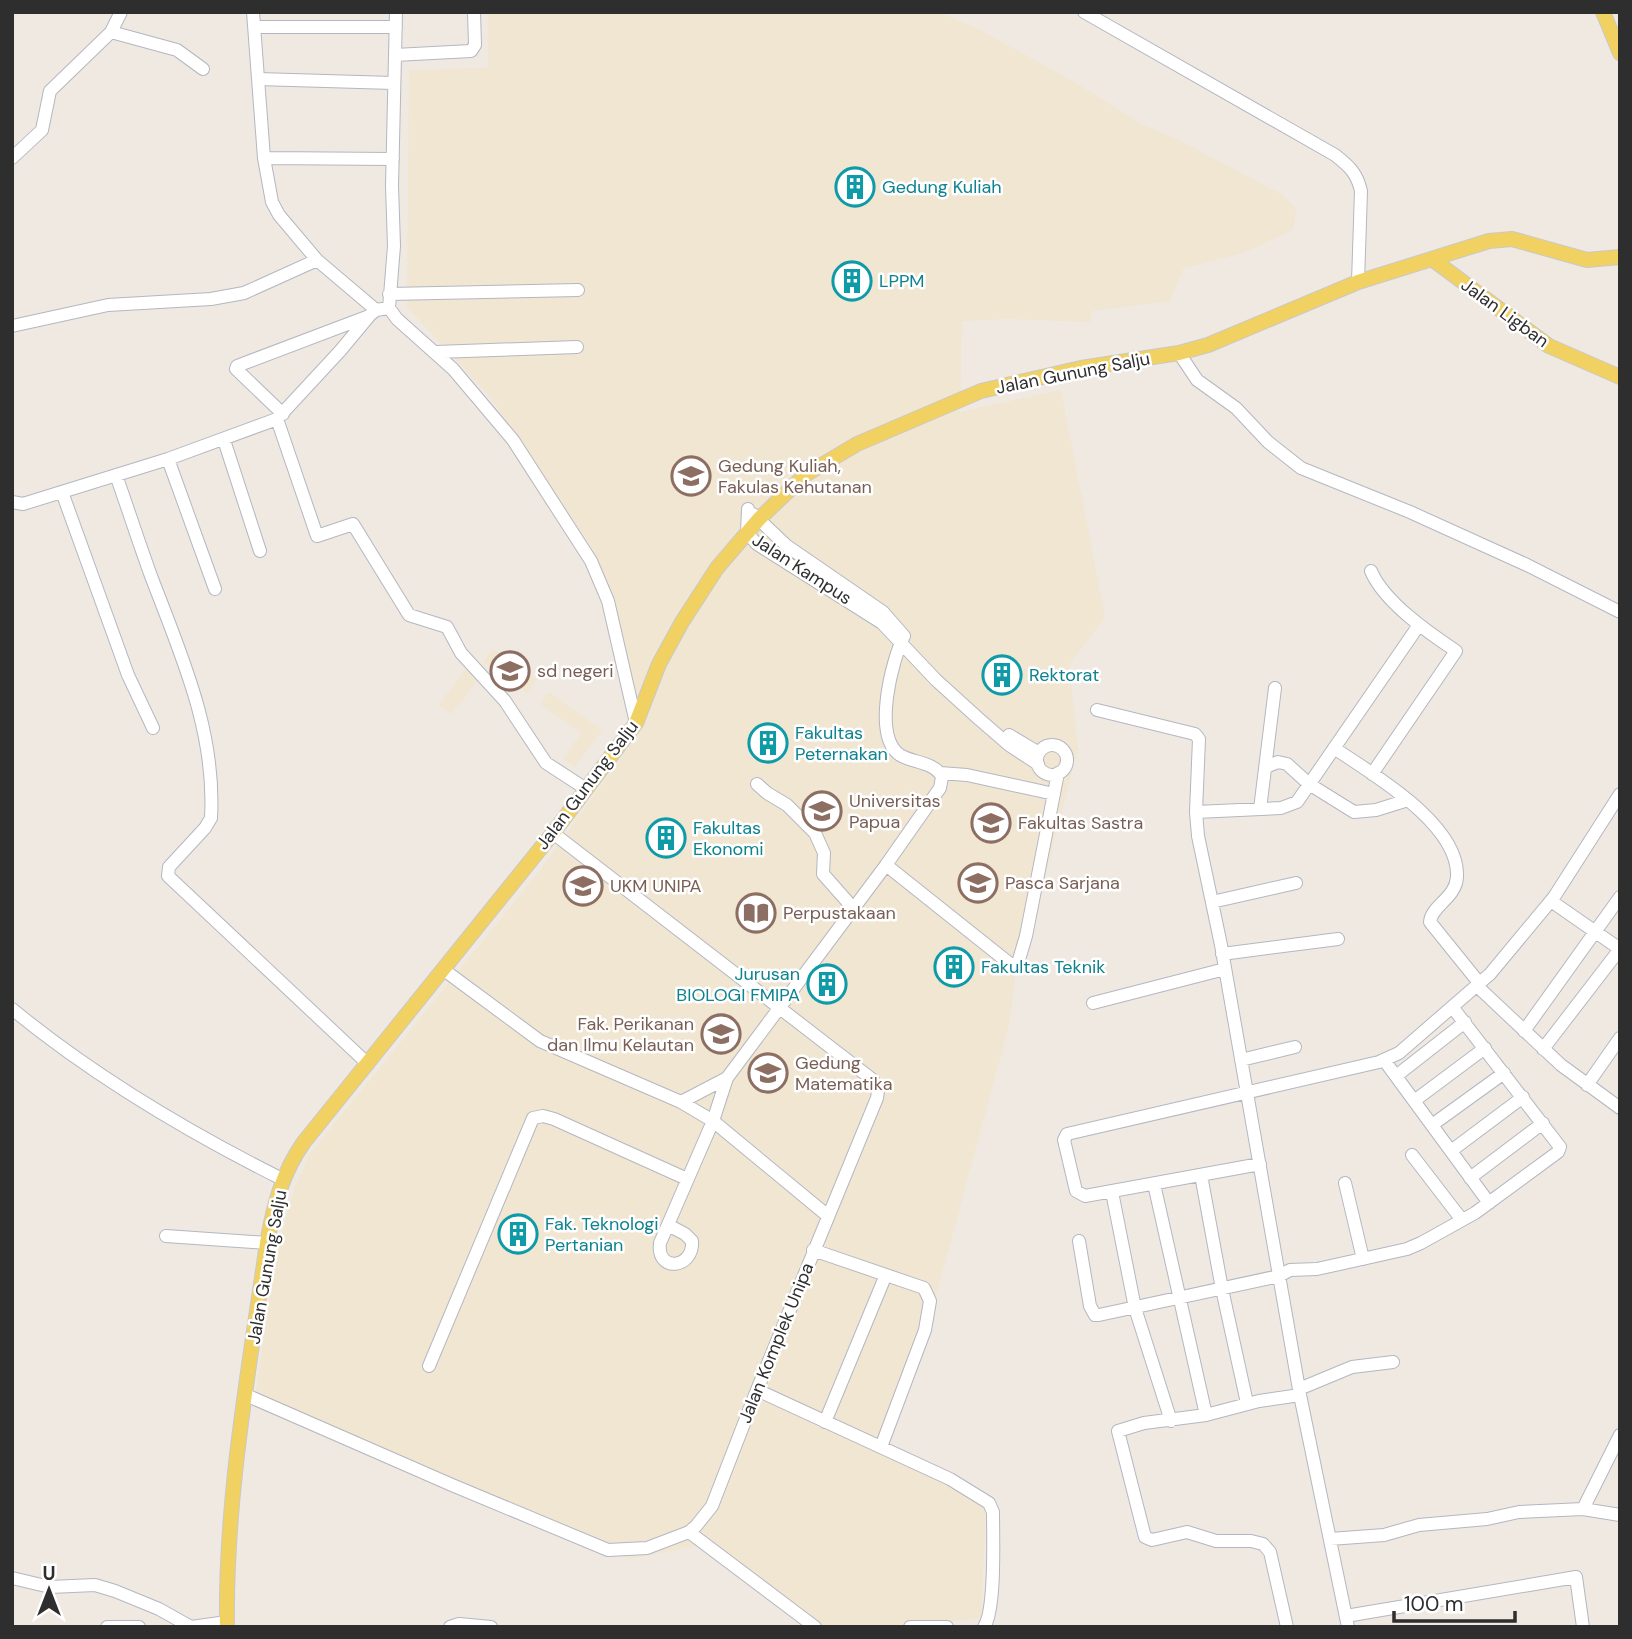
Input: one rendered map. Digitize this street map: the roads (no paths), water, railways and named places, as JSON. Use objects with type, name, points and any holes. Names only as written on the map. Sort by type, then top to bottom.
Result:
[{"type":"main road","points":[[1603,12],[1620,53]]},
{"type":"main road","name":"Jalan Gunung Salju","points":[[227,1624],[229,1539],[246,1395],[267,1243],[282,1179],[304,1142],[444,970],[636,723],[659,664],[682,622],[717,568],[758,519],[805,475],[825,461],[891,429],[981,391],[1081,368],[1179,353],[1231,337],[1358,282],[1501,239],[1520,241],[1587,260],[1620,257]]},
{"type":"main road","name":"Jalan Ligban","points":[[1432,259],[1543,343],[1620,377]]},
{"type":"street","points":[[12,158],[42,130],[50,91],[111,32],[121,12]]},
{"type":"street","points":[[253,12],[264,158],[272,202],[279,215],[317,260],[378,311],[397,319],[436,352],[513,440],[591,561],[601,581],[636,723]]},
{"type":"street","points":[[12,502],[23,504],[168,459],[224,440],[280,416],[378,311],[389,294],[394,246],[393,83],[396,12]]},
{"type":"street","points":[[395,54],[471,51],[475,45],[474,12]]},
{"type":"street","points":[[1084,12],[1335,155],[1351,167],[1361,191],[1358,282]]},
{"type":"street","points":[[255,27],[396,27]]},
{"type":"street","points":[[111,32],[177,50],[203,69]]},
{"type":"street","points":[[258,79],[393,83]]},
{"type":"street","points":[[264,158],[393,159]]},
{"type":"street","points":[[12,326],[108,305],[211,299],[244,293],[317,260]]},
{"type":"street","points":[[389,294],[578,290]]},
{"type":"street","points":[[378,311],[237,366],[236,369],[280,416],[317,536],[353,524],[409,615],[447,627],[461,653],[505,701],[546,763],[586,789]]},
{"type":"street","points":[[436,352],[577,347]]},
{"type":"street","points":[[1179,353],[1197,380],[1236,408],[1268,442],[1301,468],[1492,549],[1620,612]]},
{"type":"street","points":[[224,440],[260,551]]},
{"type":"street","points":[[168,459],[215,589]]},
{"type":"street","points":[[116,475],[185,665],[206,741],[211,818],[167,870],[168,876],[368,1064]]},
{"type":"street","points":[[62,492],[128,675],[153,727]]},
{"type":"street","name":"Jalan Kampus","points":[[758,519],[787,546],[884,612],[903,639],[950,687],[998,730],[1038,758],[1046,773],[1058,773]]},
{"type":"street","name":"Jalan Kampus","points":[[747,533],[767,550],[874,617],[903,639]]},
{"type":"street","points":[[1371,571],[1398,606],[1419,625],[1456,651],[1372,774]]},
{"type":"street","points":[[1196,812],[1261,809],[1297,802],[1419,625]]},
{"type":"street","points":[[903,639],[888,697],[887,721],[890,742],[900,754],[940,773],[967,775],[1054,794]]},
{"type":"street","points":[[895,664],[916,653]]},
{"type":"street","points":[[1261,809],[1275,688]]},
{"type":"street","points":[[1097,710],[1198,736],[1198,836],[1225,969],[1299,1392],[1347,1621],[1576,1577],[1583,1627]]},
{"type":"street","name":"Jalan Kampus","points":[[886,865],[1009,963],[1016,965],[1021,958],[1026,936],[1058,773],[1067,761],[1063,750],[1050,745],[1038,758]]},
{"type":"street","points":[[1334,748],[1422,811],[1447,843],[1457,878],[1453,891],[1433,913],[1430,922],[1478,985],[1567,1070],[1620,1108]]},
{"type":"street","points":[[1266,767],[1273,762],[1283,762],[1309,784],[1354,811],[1376,810],[1408,800]]},
{"type":"street","points":[[668,1225],[713,1121],[727,1078],[940,788],[940,773]]},
{"type":"street","points":[[757,783],[767,793],[788,804],[815,833],[824,853],[823,874],[853,908]]},
{"type":"street","points":[[1260,1164],[1085,1196],[1076,1191],[1063,1140],[1067,1134],[1384,1060],[1399,1053],[1478,985],[1551,901],[1620,794]]},
{"type":"street","name":"Jalan Komplek Unipa","points":[[246,1395],[608,1550],[648,1548],[689,1532],[712,1506],[878,1091],[873,1080],[552,833]]},
{"type":"street","points":[[1212,902],[1296,883]]},
{"type":"street","points":[[1524,1031],[1620,897]]},
{"type":"street","points":[[1543,1049],[1620,949],[1551,901]]},
{"type":"street","points":[[1222,954],[1338,939]]},
{"type":"street","points":[[1093,1003],[1225,969]]},
{"type":"street","points":[[444,970],[540,1041],[681,1102],[713,1121],[828,1216]]},
{"type":"street","points":[[1079,1241],[1092,1312],[1099,1315],[1279,1276],[1290,1270],[1309,1270],[1407,1249],[1462,1220],[1559,1150],[1558,1142],[1453,1007]]},
{"type":"street","points":[[12,1009],[123,1091],[222,1149],[282,1179]]},
{"type":"street","points":[[1396,1076],[1465,1022]]},
{"type":"street","points":[[1587,1085],[1620,1038]]},
{"type":"street","points":[[1241,1059],[1294,1047]]},
{"type":"street","points":[[1415,1101],[1485,1048]]},
{"type":"street","points":[[1384,1060],[1489,1203]]},
{"type":"street","points":[[1432,1125],[1504,1073]]},
{"type":"street","points":[[681,1102],[727,1078]]},
{"type":"street","points":[[1451,1152],[1523,1097]]},
{"type":"street","points":[[429,1366],[533,1118],[543,1116],[554,1119],[687,1179]]},
{"type":"street","points":[[1471,1178],[1543,1123]]},
{"type":"street","points":[[1412,1155],[1462,1220]]},
{"type":"street","points":[[1202,1175],[1222,1289],[1247,1403]]},
{"type":"street","points":[[1345,1183],[1363,1259]]},
{"type":"street","points":[[1154,1184],[1206,1415]]},
{"type":"street","points":[[1112,1192],[1135,1308],[1171,1421]]},
{"type":"street","points":[[166,1237],[267,1243]]},
{"type":"street","points":[[813,1250],[924,1289],[930,1301],[925,1330],[881,1447]]},
{"type":"street","points":[[825,1422],[885,1277]]},
{"type":"street","points":[[1287,1627],[1270,1552],[1264,1544],[1251,1541],[1216,1541],[1187,1532],[1152,1540],[1146,1536],[1118,1431],[1144,1423],[1206,1415],[1299,1392],[1352,1367],[1393,1362]]},
{"type":"street","points":[[757,1390],[950,1479],[986,1500],[992,1508],[990,1612],[984,1627]]},
{"type":"street","points":[[1583,1509],[1620,1436]]},
{"type":"street","points":[[1331,1539],[1384,1535],[1419,1525],[1487,1520],[1530,1511],[1583,1509],[1620,1515]]},
{"type":"street","points":[[689,1532],[815,1627]]},
{"type":"street","points":[[12,1578],[50,1587],[95,1585],[159,1609],[191,1627],[227,1624]]},
{"type":"street","points":[[450,1627],[459,1624],[492,1627]]},
{"type":"street","points":[[107,1627],[139,1627]]},
{"type":"street","points":[[909,1627],[947,1627]]},
{"type":"place","name":"Gedung Kuliah","points":[[855,187]]},
{"type":"place","name":"LPPM","points":[[852,281]]},
{"type":"place","name":"Gedung Kuliah, Fakulas Kehutanan","points":[[691,476]]},
{"type":"place","name":"sd negeri","points":[[510,671]]},
{"type":"place","name":"Rektorat","points":[[1002,675]]},
{"type":"place","name":"Fakultas Peternakan","points":[[768,743]]},
{"type":"place","name":"Universitas Papua","points":[[822,811]]},
{"type":"place","name":"Fakultas Sastra","points":[[991,823]]},
{"type":"place","name":"Fakultas Ekonomi","points":[[666,838]]},
{"type":"place","name":"Pasca Sarjana","points":[[978,883]]},
{"type":"place","name":"UKM UNIPA","points":[[583,886]]},
{"type":"place","name":"Perpustakaan","points":[[756,913]]},
{"type":"place","name":"Fakultas Teknik","points":[[954,967]]},
{"type":"place","name":"Jurusan BIOLOGI FMIPA","points":[[827,984]]},
{"type":"place","name":"Fak. Perikanan dan Ilmu Kelautan","points":[[721,1034]]},
{"type":"place","name":"Gedung Matematika","points":[[768,1073]]},
{"type":"place","name":"Fak. Teknologi Pertanian","points":[[518,1234]]}]
